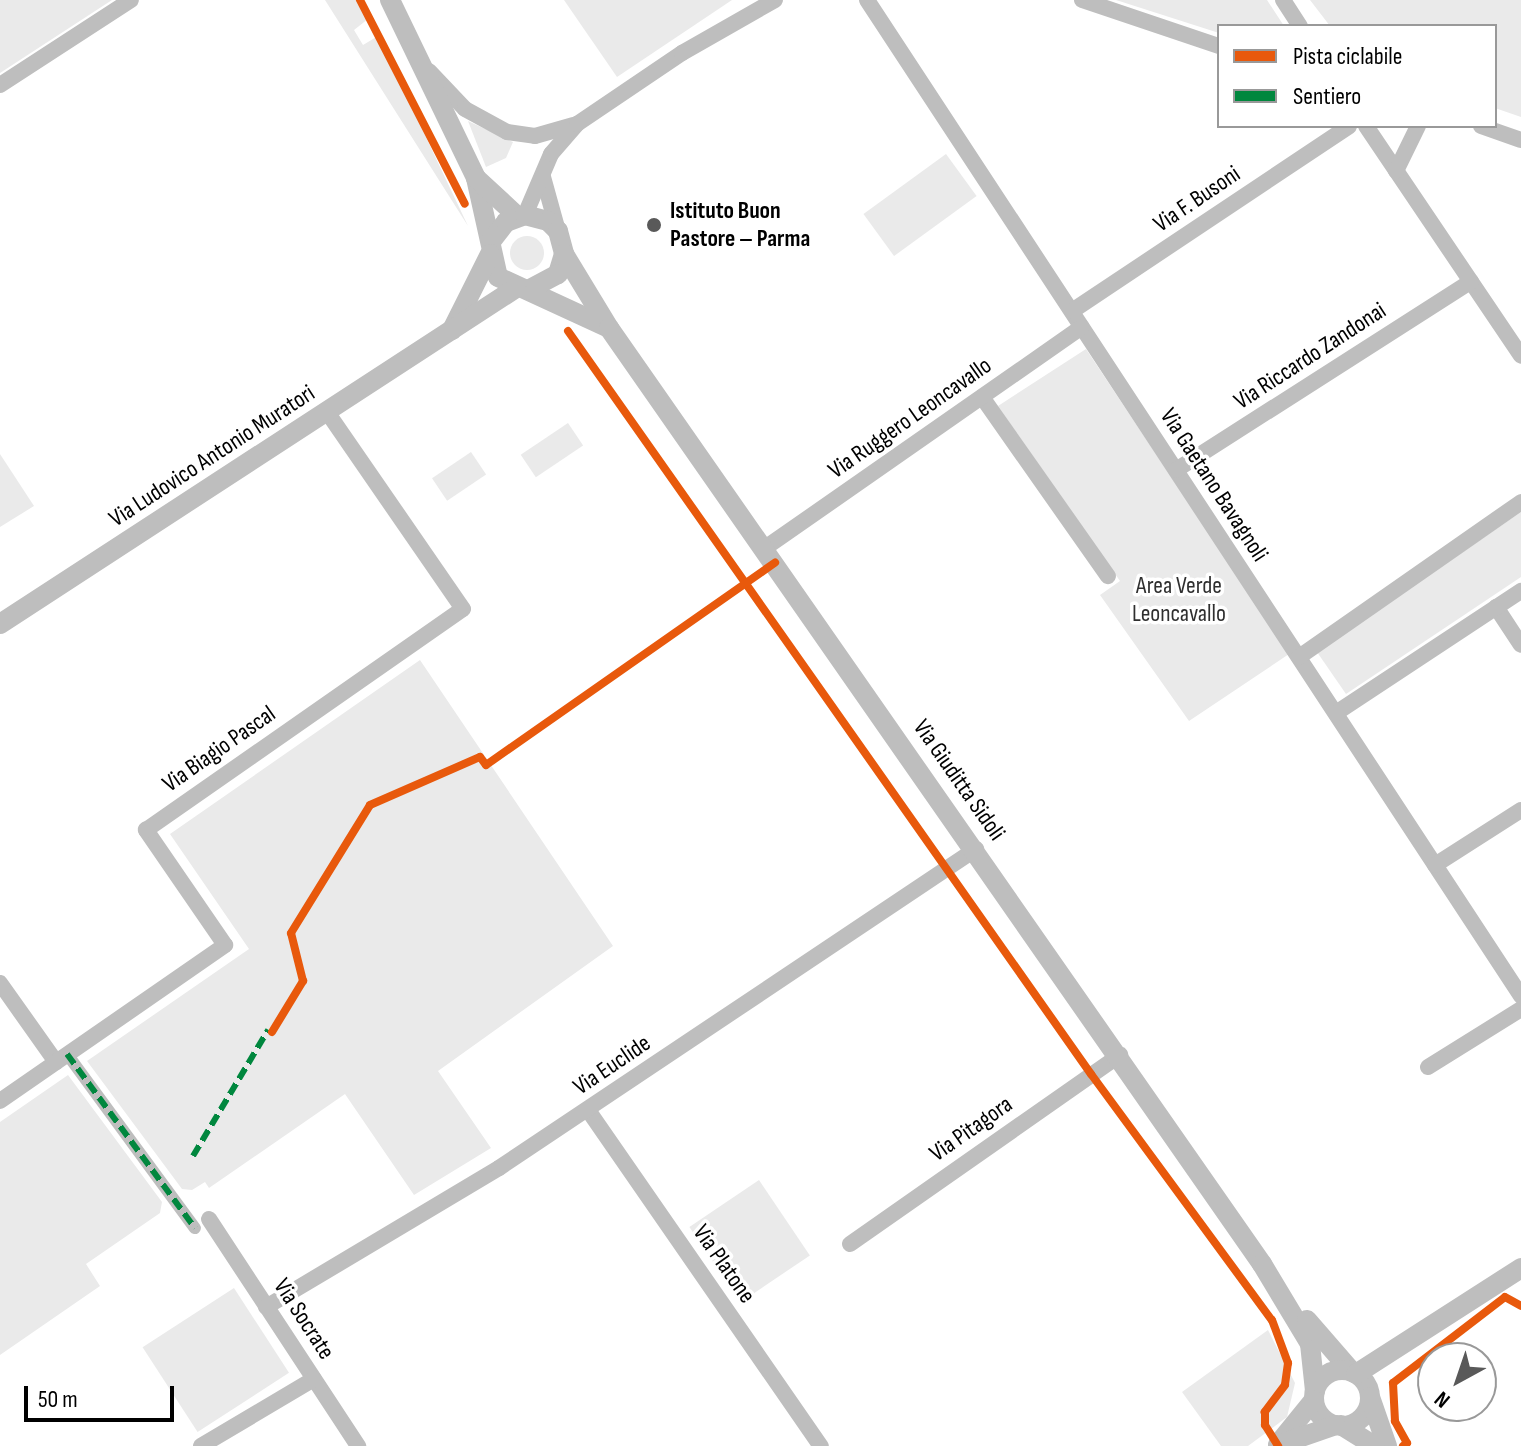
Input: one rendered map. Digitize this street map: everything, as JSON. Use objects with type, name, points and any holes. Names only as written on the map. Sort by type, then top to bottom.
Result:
[{"type":"street","points":[[0,85],[131,0]]},
{"type":"street","name":"Via Giuditta Sidoli","points":[[390,0],[476,178],[498,277],[609,328]]},
{"type":"street","points":[[451,332],[491,247],[506,222],[521,216],[543,177],[554,149],[582,121],[756,6],[775,0]]},
{"type":"street","name":"Via Gaetano Bavagnoli","points":[[867,0],[1521,996]]},
{"type":"street","points":[[1082,0],[1217,45]]},
{"type":"street","points":[[1283,0],[1299,24]]},
{"type":"street","name":"Via Giuditta Sidoli","points":[[414,48],[458,103],[500,129],[535,136],[582,121]]},
{"type":"street","name":"Via F. Busoni","points":[[1072,311],[1346,128]]},
{"type":"street","points":[[1367,128],[1521,356]]},
{"type":"street","points":[[1396,171],[1417,128]]},
{"type":"street","points":[[1487,128],[1521,140]]},
{"type":"street","points":[[543,177],[558,231]]},
{"type":"street","name":"Via Giuditta Sidoli","points":[[476,178],[521,216],[548,221],[558,231],[564,254],[609,328],[1120,1055],[1262,1264],[1310,1344],[1315,1395]]},
{"type":"street","points":[[522,289],[549,283],[564,254]]},
{"type":"street","name":"Via Riccardo Zandonai","points":[[1176,470],[1471,281]]},
{"type":"street","name":"Via Ludovico Antonio Muratori","points":[[0,624],[522,289]]},
{"type":"street","name":"Via Ruggero Leoncavallo","points":[[765,548],[1082,327]]},
{"type":"street","points":[[982,397],[1108,576]]},
{"type":"street","name":"Via Biagio Pascal","points":[[0,1101],[225,945],[146,830],[463,609],[327,412]]},
{"type":"street","points":[[1299,657],[1521,502]]},
{"type":"street","points":[[1336,713],[1521,591]]},
{"type":"street","points":[[1496,607],[1521,645]]},
{"type":"street","points":[[1435,865],[1521,810]]},
{"type":"street","name":"Via Euclide","points":[[266,1307],[588,1110],[976,849]]},
{"type":"street","points":[[0,983],[202,1223]]},
{"type":"street","points":[[1428,1067],[1521,1009]]},
{"type":"street","name":"Via Pitagora","points":[[850,1244],[1120,1055]]},
{"type":"street","name":"Via Platone","points":[[588,1110],[821,1446]]},
{"type":"street","name":"Via Socrate","points":[[202,1223],[266,1307],[358,1446]]},
{"type":"street","name":"Via Giuditta Sidoli","points":[[1262,1264],[1362,1383],[1387,1446]]},
{"type":"street","points":[[1277,1445],[1361,1419],[1362,1383],[1420,1336],[1521,1268]]},
{"type":"street","points":[[1277,1445],[1334,1371],[1362,1383]]},
{"type":"street","points":[[201,1446],[314,1379]]},
{"type":"street","points":[[1315,1395],[1321,1416],[1375,1446]]},
{"type":"green space","points":[[0,0],[112,0],[0,73]]},
{"type":"green space","points":[[325,0],[356,0],[368,19],[354,30],[363,45],[378,36],[468,226]]},
{"type":"green space","points":[[564,0],[732,0],[617,77]]},
{"type":"green space","points":[[1116,0],[1267,0],[1283,24],[1217,24],[1217,32]]},
{"type":"green space","points":[[1310,0],[1521,0],[1521,117],[1497,109],[1497,24],[1328,24]]},
{"type":"green space","points":[[468,121],[513,142],[506,158],[486,167]]},
{"type":"green space","points":[[946,154],[977,196],[894,256],[863,214]]},
{"type":"green space","points":[[527,236],[539,241],[544,253],[539,265],[527,270],[515,265],[510,253],[515,241]]},
{"type":"green space","name":"Area Verde Leoncavallo","points":[[1086,349],[1289,654],[1189,721],[1100,595],[1120,581],[998,406]]},
{"type":"green space","points":[[568,423],[583,445],[536,477],[521,455]]},
{"type":"green space","points":[[471,452],[486,474],[447,501],[432,478]]},
{"type":"green space","points":[[0,454],[34,506],[0,527]]},
{"type":"green space","points":[[1521,512],[1521,577],[1346,694],[1317,652]]},
{"type":"green space","points":[[420,660],[613,946],[438,1071],[491,1148],[414,1195],[345,1094],[209,1188],[205,1182],[192,1190],[182,1189],[87,1061],[249,949],[170,834]]},
{"type":"green space","points":[[68,1075],[162,1202],[160,1213],[86,1264],[100,1286],[0,1355],[0,1122]]},
{"type":"green space","points":[[759,1180],[810,1255],[740,1302],[689,1227]]},
{"type":"green space","points":[[234,1288],[289,1373],[198,1432],[143,1347]]},
{"type":"green space","points":[[1268,1330],[1295,1383],[1287,1417],[1248,1446],[1221,1446],[1182,1392]]},
{"type":"marked path","points":[[193,1156],[268,1030]]},
{"type":"marked path","points":[[67,1054],[195,1228]]},
{"type":"cycle path","points":[[360,0],[465,204]]},
{"type":"cycle path","points":[[568,331],[1091,1074],[1272,1320],[1288,1363],[1285,1385],[1265,1412],[1265,1425],[1278,1446]]},
{"type":"cycle path","points":[[272,1032],[303,981],[291,933],[370,805],[480,757],[486,765],[775,563]]},
{"type":"cycle path","points":[[1403,1446],[1407,1443],[1395,1421],[1393,1383],[1505,1297],[1521,1306]]},
{"type":"place","name":"Istituto Buon Pastore – Parma","points":[[654,225]]}]
